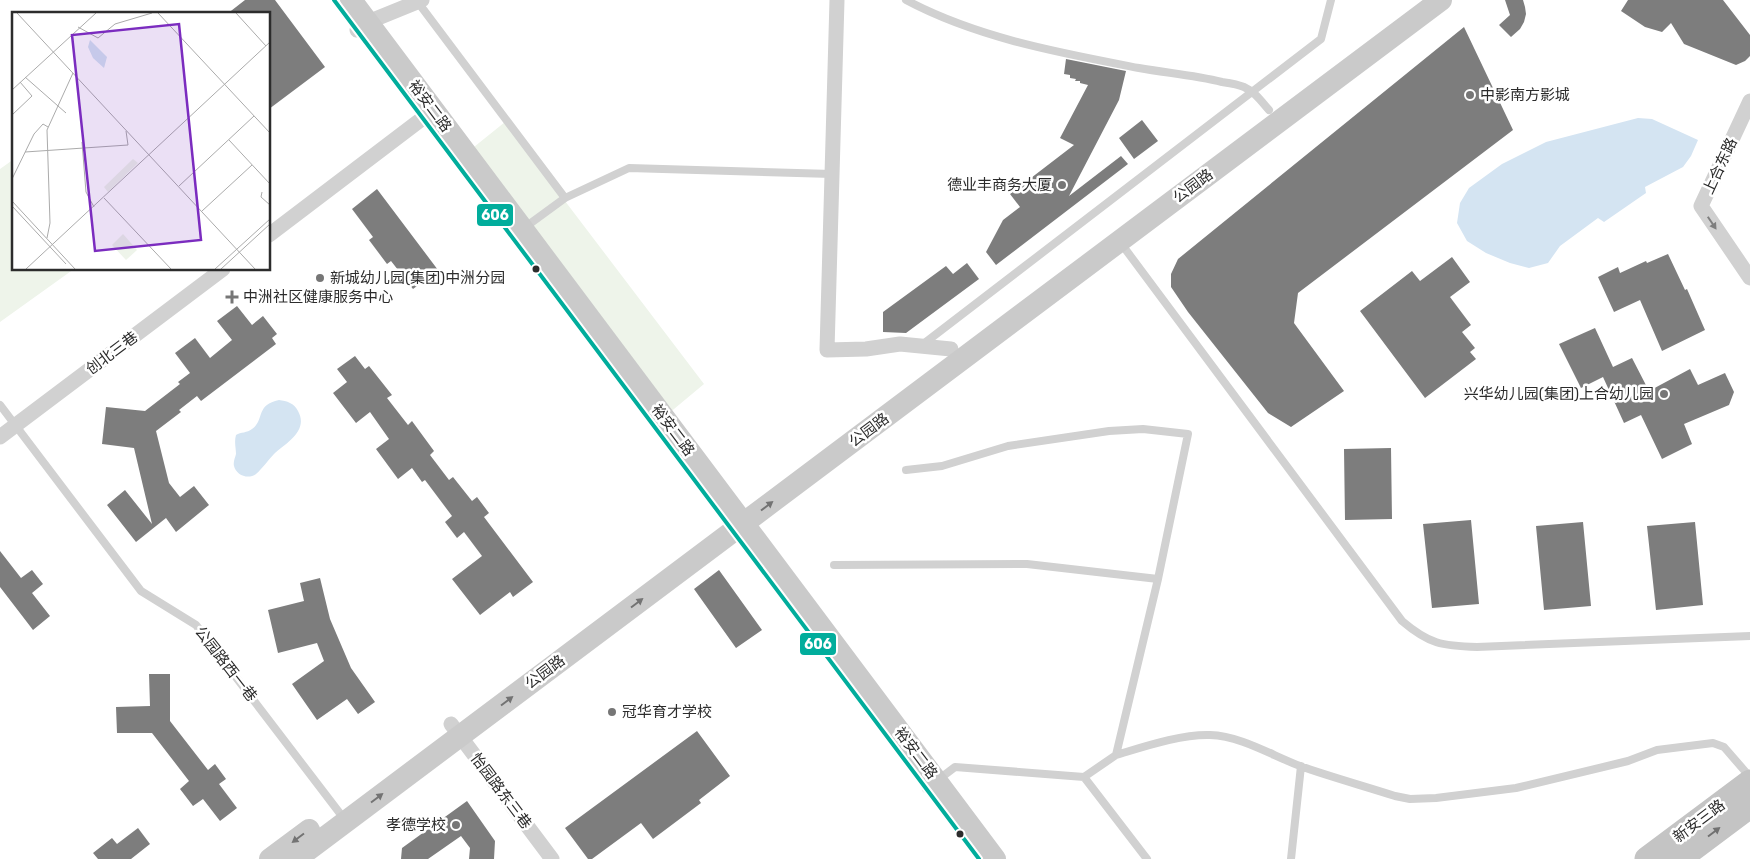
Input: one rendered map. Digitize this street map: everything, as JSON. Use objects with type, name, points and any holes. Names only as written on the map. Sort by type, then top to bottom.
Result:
[{"type":"main road","name":"裕安二路","points":[[334,0],[362,26],[522,229],[734,521],[931,785],[995,859]]},
{"type":"main road","name":"裕安二路","points":[[351,0],[362,26],[423,118],[734,521]]},
{"type":"main road","name":"公园路","points":[[734,521],[951,349],[1415,0]]},
{"type":"main road","name":"公园路","points":[[270,859],[341,816],[734,521],[1120,241],[1441,0]]},
{"type":"main road","name":"新安三路","points":[[1647,859],[1750,782]]},
{"type":"main road","name":"裕安二路","points":[[931,785],[978,859]]},
{"type":"main road","name":"新安三路","points":[[1679,859],[1750,806]]},
{"type":"main road","name":"公园路","points":[[296,859],[341,816]]},
{"type":"street","points":[[837,0],[827,350],[866,349],[900,344],[951,349]]},
{"type":"street","points":[[362,26],[419,1]]},
{"type":"street","name":"上合东路","points":[[1750,101],[1701,206],[1750,278]]},
{"type":"street","points":[[270,233],[423,118]]},
{"type":"street","name":"创北三巷","points":[[0,437],[222,270]]},
{"type":"street","name":"怡园路东三巷","points":[[455,730],[552,859]]},
{"type":"lane","points":[[906,0],[966,28],[1024,43],[1140,68],[1197,76],[1242,86],[1253,92],[1269,110]]},
{"type":"lane","points":[[922,345],[1321,40],[1331,0]]},
{"type":"lane","points":[[419,1],[565,198]]},
{"type":"lane","points":[[522,229],[565,198],[629,168],[832,174]]},
{"type":"lane","points":[[1120,241],[1402,621],[1418,634],[1433,642],[1453,646],[1477,647],[1750,636]]},
{"type":"lane","name":"公园路西一巷","points":[[0,405],[141,591],[196,625],[341,816]]},
{"type":"lane","points":[[906,470],[942,466],[1008,446],[1109,432],[1143,429],[1188,434],[1158,579],[1116,755]]},
{"type":"lane","points":[[834,565],[1027,564],[1158,579]]},
{"type":"lane","points":[[931,785],[955,767],[1084,777],[1116,755],[1154,744],[1195,736],[1211,735],[1239,740],[1301,766],[1410,799],[1436,798],[1516,788],[1628,761],[1657,750],[1713,742],[1724,747],[1750,777]]},
{"type":"lane","points":[[1291,859],[1301,766]]},
{"type":"lane","points":[[1084,777],[1147,859]]},
{"type":"shaded area","points":[[505,122],[704,384],[668,414],[469,151]]},
{"type":"shaded area","points":[[12,160],[12,270],[73,270],[0,322],[0,169]]},
{"type":"water","points":[[1638,118],[1652,119],[1698,140],[1691,156],[1683,167],[1645,187],[1646,193],[1604,222],[1598,218],[1560,246],[1548,263],[1529,268],[1510,263],[1486,253],[1467,241],[1457,223],[1460,203],[1469,188],[1502,164],[1546,142]]},
{"type":"water","points":[[279,400],[290,403],[296,408],[301,418],[301,425],[295,436],[274,454],[256,474],[249,477],[243,476],[237,472],[234,466],[236,435],[252,429],[266,405]]},
{"type":"building","points":[[245,0],[275,0],[325,67],[270,108],[270,12],[230,12]]},
{"type":"building","points":[[1505,0],[1523,0],[1525,7],[1524,22],[1520,29],[1511,37],[1499,25],[1510,15]]},
{"type":"building","points":[[1628,0],[1723,0],[1750,35],[1750,56],[1745,61],[1736,65],[1684,44],[1671,23],[1662,32],[1645,27],[1621,11]]},
{"type":"building","points":[[1464,27],[1513,130],[1298,293],[1294,323],[1344,391],[1291,427],[1268,413],[1188,312],[1171,287],[1171,274],[1178,259]]},
{"type":"building","points":[[1066,59],[1126,71],[1119,100],[1069,196],[1121,156],[1128,164],[996,265],[986,252],[1003,220],[1020,207],[1010,194],[1074,145],[1060,138],[1088,85],[1075,81],[1076,79],[1070,78],[1070,75],[1064,74]]},
{"type":"building","points":[[1142,120],[1158,141],[1134,159],[1119,138]]},
{"type":"building","points":[[377,189],[438,270],[413,289],[391,261],[387,264],[369,240],[373,237],[352,209]]},
{"type":"building","points":[[1668,254],[1685,290],[1687,289],[1705,330],[1662,351],[1640,300],[1614,312],[1598,277],[1618,267],[1620,273],[1646,261],[1647,263]]},
{"type":"building","points":[[1452,257],[1470,282],[1450,297],[1471,325],[1462,332],[1475,348],[1470,352],[1476,359],[1425,398],[1360,311],[1412,271],[1420,281]]},
{"type":"building","points":[[967,263],[979,279],[906,333],[883,332],[883,312],[946,266],[953,274]]},
{"type":"building","points":[[237,306],[252,325],[263,316],[277,334],[272,338],[276,344],[201,401],[197,396],[179,410],[181,412],[156,431],[169,483],[180,497],[194,486],[209,505],[176,532],[166,518],[136,542],[107,505],[125,490],[152,524],[134,448],[102,444],[106,407],[145,411],[180,384],[178,382],[190,373],[175,353],[195,338],[210,358],[232,340],[217,321]]},
{"type":"building","points":[[1595,328],[1613,367],[1632,358],[1649,391],[1690,369],[1698,385],[1725,373],[1734,392],[1729,405],[1684,424],[1692,444],[1662,459],[1641,415],[1624,423],[1603,377],[1581,388],[1559,344]]},
{"type":"building","points":[[355,356],[365,369],[369,366],[392,395],[387,398],[408,425],[412,421],[434,451],[430,455],[449,480],[453,477],[472,501],[477,497],[489,513],[484,517],[533,582],[513,597],[510,592],[480,615],[452,579],[482,556],[464,532],[457,538],[445,522],[452,516],[425,480],[422,482],[412,468],[398,479],[376,449],[389,439],[370,412],[356,423],[333,393],[347,382],[337,369]]},
{"type":"building","points":[[1391,448],[1392,519],[1345,520],[1344,449]]},
{"type":"building","points":[[1471,520],[1479,604],[1432,608],[1423,524]]},
{"type":"building","points":[[1583,522],[1591,606],[1544,610],[1536,526]]},
{"type":"building","points":[[1695,522],[1703,605],[1656,610],[1647,526]]},
{"type":"building","points":[[0,551],[21,578],[32,570],[43,584],[32,593],[50,616],[33,630],[0,587]]},
{"type":"building","points":[[719,570],[762,630],[736,648],[694,589]]},
{"type":"building","points":[[320,578],[330,619],[351,668],[375,702],[358,714],[347,699],[317,720],[292,684],[324,661],[317,643],[278,653],[268,610],[304,601],[300,583]]},
{"type":"building","points":[[149,674],[170,674],[170,721],[208,770],[215,764],[226,779],[219,784],[237,808],[220,821],[203,799],[193,806],[180,789],[189,781],[152,733],[117,733],[116,707],[150,706]]},
{"type":"building","points":[[697,731],[730,776],[699,800],[701,803],[653,839],[641,823],[592,859],[588,859],[565,828]]},
{"type":"building","points":[[467,801],[495,841],[494,859],[469,859],[470,848],[461,836],[428,859],[401,859],[402,848]]},
{"type":"building","points":[[138,828],[150,844],[131,859],[98,859],[93,853],[112,838],[117,844]]},
{"type":"transit line","name":"606","points":[[334,0],[979,859]]},
{"type":"place","name":"中影南方影城","points":[[1470,95]]},
{"type":"place","name":"德业丰商务大厦","points":[[1062,185]]},
{"type":"place","name":"新城幼儿园(集团)中洲分园","points":[[320,278]]},
{"type":"place","name":"中洲社区健康服务中心","points":[[232,297]]},
{"type":"place","name":"兴华幼儿园(集团)上合幼儿园","points":[[1664,394]]},
{"type":"place","name":"冠华育才学校","points":[[612,712]]},
{"type":"place","name":"孝德学校","points":[[456,825]]}]
